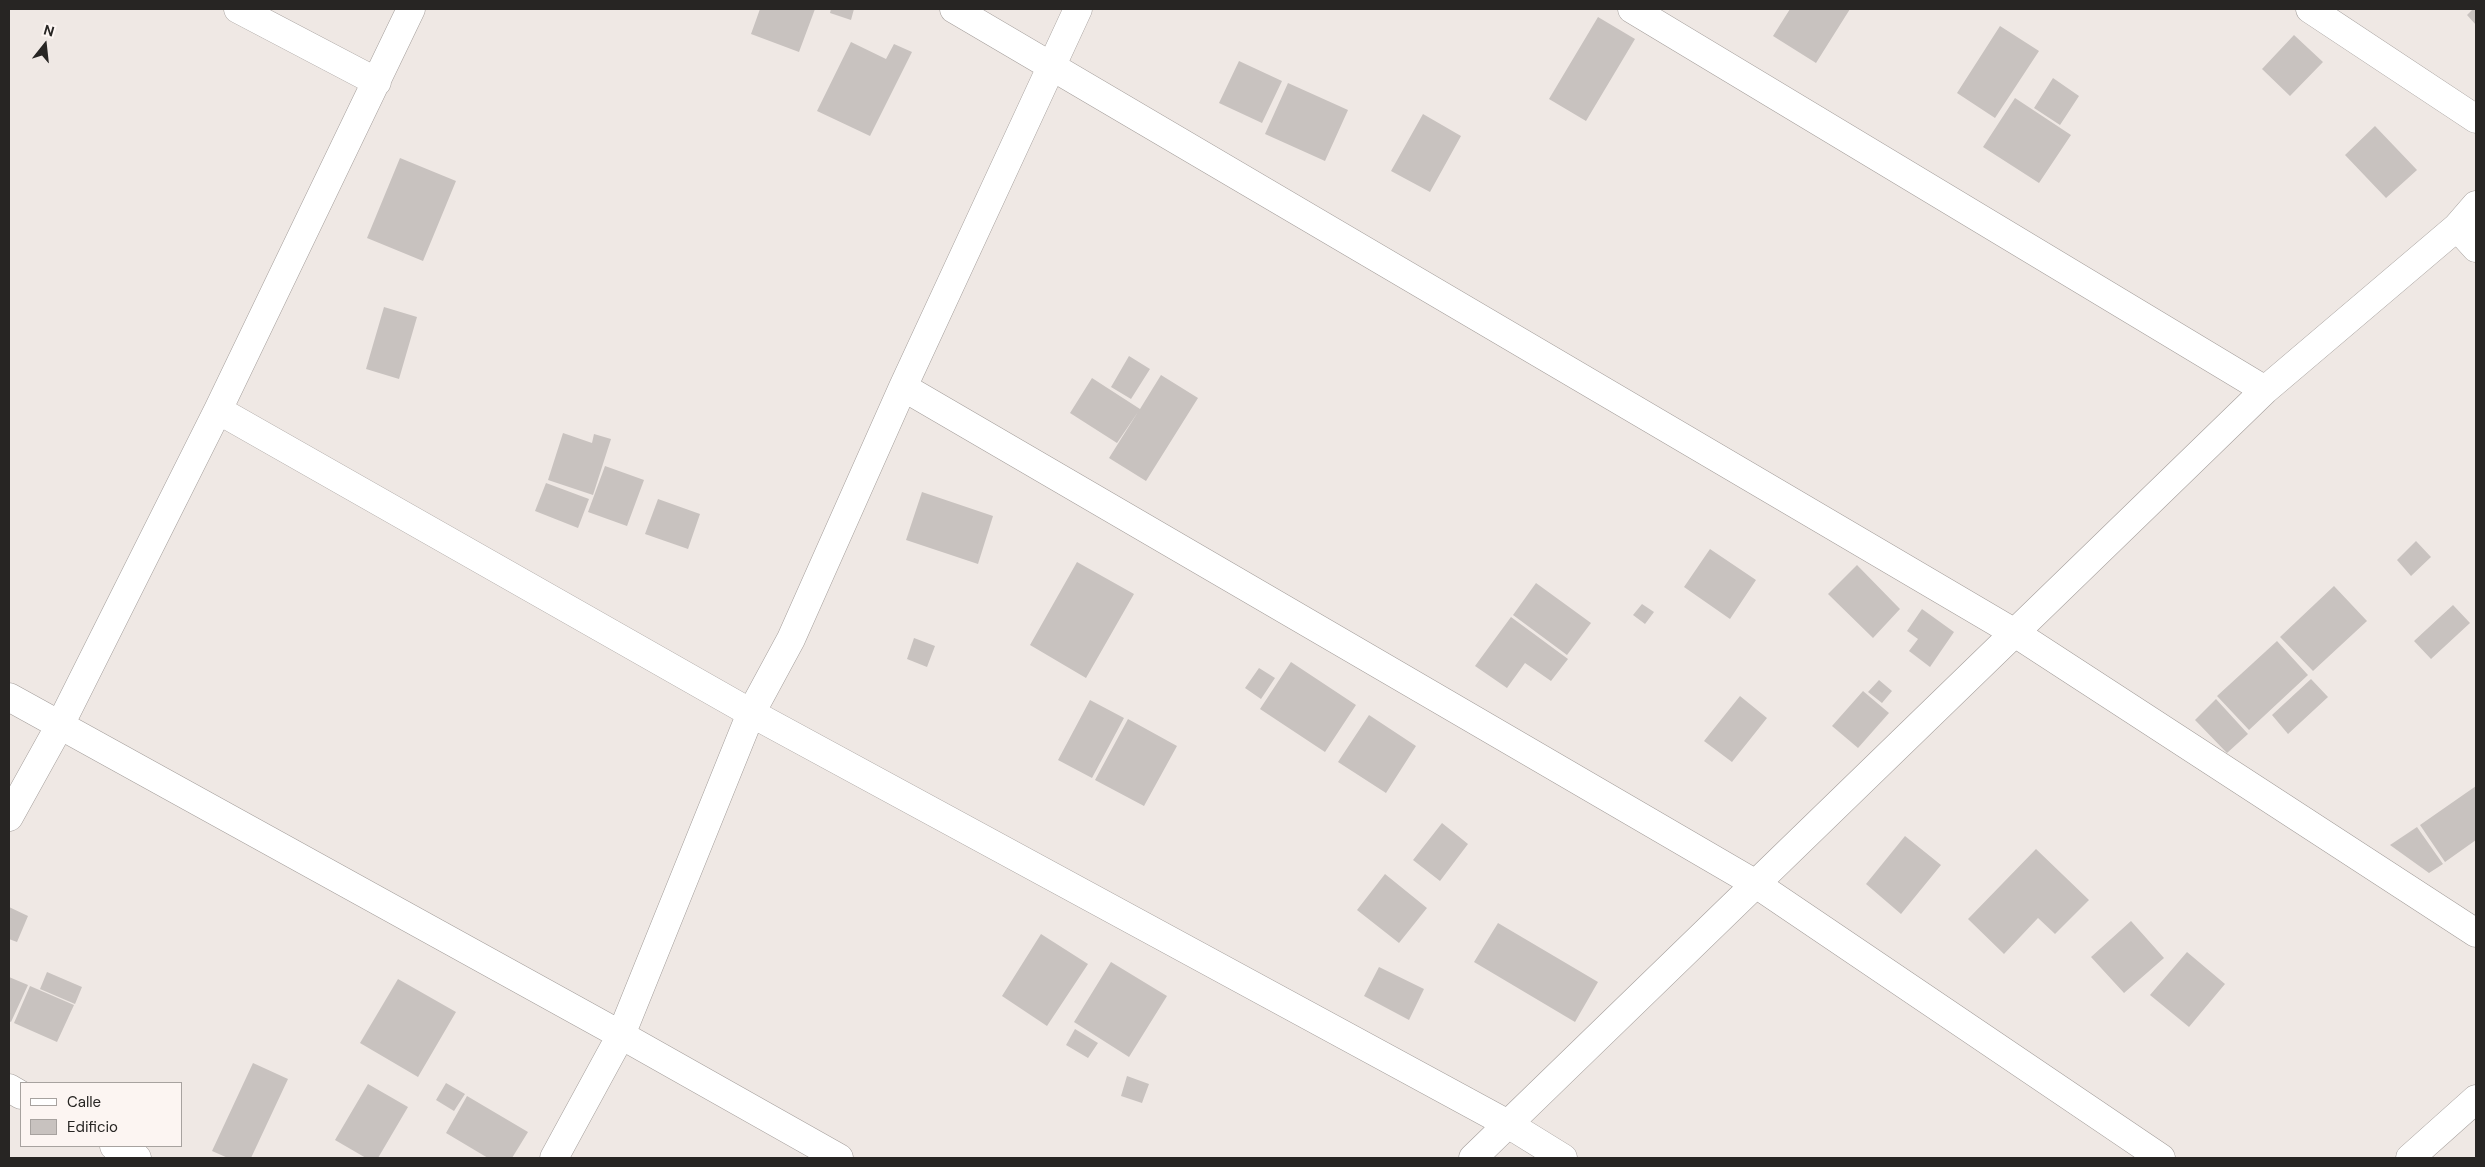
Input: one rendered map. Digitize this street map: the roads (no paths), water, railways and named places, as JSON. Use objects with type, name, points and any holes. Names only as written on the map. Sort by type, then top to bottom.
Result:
[{"type":"street","points":[[238,9],[377,82]]},
{"type":"street","points":[[9,817],[60,725],[218,410],[411,9]]},
{"type":"street","points":[[954,9],[2015,632],[2476,933]]},
{"type":"street","points":[[554,1158],[621,1035],[750,713],[791,639],[904,387],[1078,9]]},
{"type":"street","points":[[1632,9],[2265,390]]},
{"type":"street","points":[[2310,9],[2476,119]]},
{"type":"street","points":[[1473,1158],[2265,390],[2457,226],[2476,205]]},
{"type":"street","points":[[2457,226],[2476,248]]},
{"type":"street","points":[[904,387],[1756,884],[2161,1158]]},
{"type":"street","points":[[218,410],[750,713],[1508,1124],[1563,1158]]},
{"type":"street","points":[[9,697],[621,1035],[839,1158]]},
{"type":"street","points":[[9,1088],[20,1094]]},
{"type":"street","points":[[2410,1158],[2476,1099]]},
{"type":"street","points":[[116,1147],[137,1158]]}]
